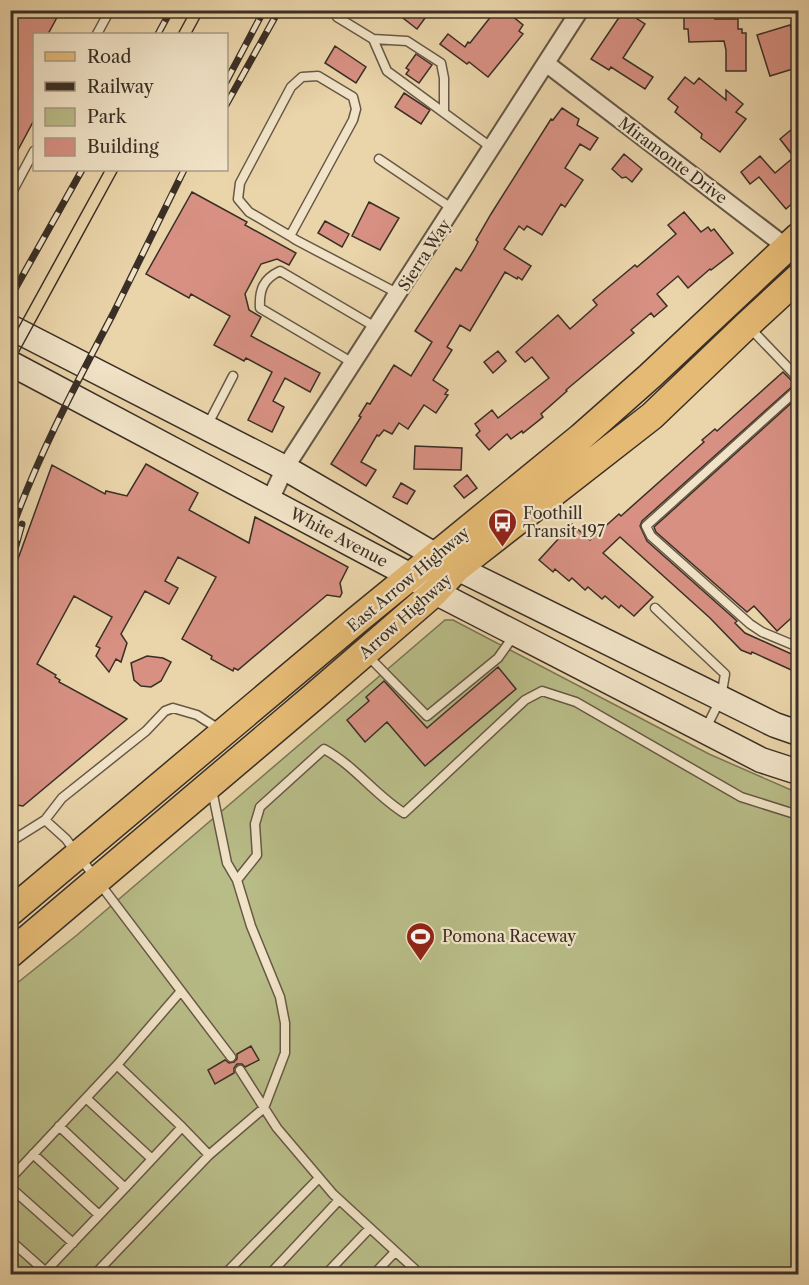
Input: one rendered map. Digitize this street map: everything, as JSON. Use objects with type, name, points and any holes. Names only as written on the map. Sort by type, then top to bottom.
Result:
[{"type":"main road","name":"East Arrow Highway","points":[[10,912],[411,576],[446,562],[795,247]]},
{"type":"main road","name":"Arrow Highway","points":[[10,954],[435,592],[446,562],[652,416],[798,279]]},
{"type":"main road","name":"White Avenue","points":[[10,327],[285,468],[446,562],[721,698],[775,724],[798,732]]},
{"type":"main road","name":"White Avenue","points":[[10,363],[270,500],[411,576],[435,592],[760,760],[798,772]]},
{"type":"street","name":"Sierra Way","points":[[270,500],[285,468],[580,10]]},
{"type":"street","name":"Miramonte Drive","points":[[547,64],[795,247]]},
{"type":"lane","points":[[98,33],[110,10]]},
{"type":"lane","points":[[337,17],[373,39],[407,41],[441,63],[444,78],[444,112]]},
{"type":"lane","points":[[373,39],[387,71],[492,149]]},
{"type":"lane","points":[[290,236],[356,109],[353,98],[318,76],[302,77],[291,87],[240,183],[238,199],[249,212],[290,236],[399,294]]},
{"type":"lane","points":[[10,196],[33,153]]},
{"type":"lane","points":[[379,159],[453,209]]},
{"type":"lane","points":[[353,363],[260,308],[262,285],[270,276],[280,272],[377,328]]},
{"type":"lane","points":[[747,325],[798,378]]},
{"type":"lane","points":[[206,426],[232,376]]},
{"type":"lane","points":[[798,389],[646,526],[651,536],[750,624],[762,632],[798,647]]},
{"type":"lane","points":[[655,608],[725,674],[721,698],[704,731]]},
{"type":"lane","points":[[364,653],[427,716],[498,658],[515,633]]},
{"type":"lane","points":[[237,880],[257,855],[255,824],[260,807],[324,749],[341,759],[387,802],[405,813],[525,700],[542,691],[576,702],[741,797],[798,816]]},
{"type":"lane","points":[[10,842],[45,820],[62,798],[146,731],[165,711],[173,708],[197,715],[224,733]]},
{"type":"lane","points":[[95,1275],[209,1155],[264,1108],[285,1053],[285,1023],[280,997],[251,926],[237,880],[226,863],[211,784]]},
{"type":"lane","points":[[45,820],[66,839],[231,1057]]},
{"type":"lane","points":[[10,1179],[117,1065],[181,991]]},
{"type":"lane","points":[[117,1065],[209,1155]]},
{"type":"lane","points":[[240,1070],[277,1128],[319,1178],[339,1200],[420,1275]]},
{"type":"lane","points":[[86,1098],[152,1159]]},
{"type":"lane","points":[[59,1126],[126,1188]]},
{"type":"lane","points":[[10,1239],[44,1273],[182,1127]]},
{"type":"lane","points":[[33,1154],[99,1215]]},
{"type":"lane","points":[[225,1275],[319,1178]]},
{"type":"lane","points":[[10,1186],[73,1243]]},
{"type":"lane","points":[[270,1275],[339,1200]]},
{"type":"lane","points":[[326,1275],[370,1228]]},
{"type":"lane","points":[[374,1275],[395,1252]]},
{"type":"green space","name":"Pomona Raceway","points":[[445,620],[453,620],[709,754],[798,793],[798,1274],[11,1274],[11,988],[77,935]]},
{"type":"building","points":[[10,10],[61,10],[49,33],[33,33],[33,122],[10,165]]},
{"type":"building","points":[[408,10],[431,10],[417,29],[403,18]]},
{"type":"building","points":[[496,10],[505,10],[523,25],[519,31],[523,34],[488,77],[440,44],[448,34],[465,47]]},
{"type":"building","points":[[624,10],[642,10],[636,18],[645,24],[623,58],[653,77],[645,89],[611,67],[609,70],[591,59]]},
{"type":"building","points":[[684,10],[715,12],[715,19],[738,19],[738,29],[746,33],[746,71],[726,71],[724,41],[689,42],[688,29],[684,29]]},
{"type":"building","points":[[790,25],[798,51],[792,54],[796,68],[770,76],[757,35]]},
{"type":"building","points":[[335,46],[366,67],[356,83],[325,63]]},
{"type":"building","points":[[416,54],[432,65],[419,83],[406,74],[409,70],[406,68]]},
{"type":"building","points":[[685,77],[694,84],[699,78],[726,100],[726,90],[743,104],[736,112],[746,119],[720,152],[701,138],[702,134],[675,112],[678,107],[668,99]]},
{"type":"building","points":[[404,93],[430,110],[421,124],[395,107]]},
{"type":"building","points":[[562,108],[579,119],[577,125],[598,138],[590,150],[580,144],[565,168],[583,180],[565,207],[561,204],[542,235],[527,226],[524,230],[519,226],[504,249],[531,266],[522,280],[505,272],[470,331],[460,325],[447,347],[452,350],[433,380],[448,390],[445,394],[448,395],[436,413],[424,405],[408,429],[399,423],[392,434],[384,430],[379,436],[377,435],[361,462],[376,470],[366,486],[331,464],[361,417],[359,416],[367,403],[370,404],[394,365],[411,376],[432,342],[415,331],[456,268],[461,271],[491,214],[551,119],[553,120]]},
{"type":"building","points":[[798,124],[798,198],[786,209],[759,177],[750,184],[741,172],[760,156],[775,173],[794,157],[780,139]]},
{"type":"building","points":[[624,154],[642,169],[632,182],[626,177],[622,178],[612,169]]},
{"type":"building","points":[[192,192],[247,222],[245,225],[296,253],[289,265],[277,259],[261,264],[245,294],[249,310],[261,317],[251,336],[320,373],[310,392],[285,378],[273,401],[284,407],[272,432],[248,420],[272,372],[246,358],[244,361],[214,345],[230,316],[191,294],[189,298],[146,274]]},
{"type":"building","points":[[369,202],[399,218],[380,250],[352,236]]},
{"type":"building","points":[[684,212],[701,232],[708,227],[711,231],[714,229],[733,253],[688,288],[678,276],[657,294],[667,306],[654,317],[651,313],[631,330],[634,333],[566,390],[541,414],[543,417],[523,433],[522,431],[511,439],[507,434],[489,450],[476,435],[480,431],[475,424],[492,410],[498,418],[549,378],[532,357],[525,362],[516,352],[558,315],[570,329],[597,305],[593,300],[676,234],[668,225]]},
{"type":"building","points":[[325,221],[349,234],[342,247],[318,233]]},
{"type":"building","points":[[498,351],[506,361],[493,373],[484,362]]},
{"type":"building","points":[[783,372],[795,384],[642,521],[640,526],[647,541],[737,621],[735,623],[745,633],[798,657],[798,673],[752,652],[751,654],[741,650],[710,618],[620,537],[603,553],[653,597],[634,616],[621,605],[619,608],[605,596],[602,599],[588,587],[585,590],[572,578],[569,581],[555,569],[553,572],[539,560],[572,524],[590,540],[619,514],[621,516],[704,442],[702,440],[715,429],[717,431]]},
{"type":"building","points":[[798,397],[798,612],[777,631],[754,606],[747,612],[656,532],[654,527]]},
{"type":"building","points":[[415,446],[462,448],[461,470],[414,469]]},
{"type":"building","points":[[146,464],[198,493],[189,510],[249,543],[255,517],[348,567],[340,583],[342,593],[340,597],[327,595],[238,670],[234,668],[233,671],[182,639],[216,577],[178,557],[165,581],[178,588],[169,604],[145,591],[121,634],[127,643],[121,662],[116,659],[109,672],[96,656],[100,648],[96,646],[112,617],[74,596],[37,664],[56,675],[59,682],[127,719],[23,806],[10,804],[10,581],[52,465],[105,494],[106,491],[127,496]]},
{"type":"building","points":[[467,475],[477,488],[464,498],[454,486]]},
{"type":"building","points":[[401,483],[415,491],[407,504],[393,497]]},
{"type":"building","points":[[147,656],[163,658],[171,662],[161,681],[151,687],[141,686],[134,680],[131,663]]},
{"type":"building","points":[[498,667],[516,689],[425,766],[387,722],[365,742],[347,720],[369,701],[366,697],[384,681],[427,728]]},
{"type":"building","points":[[251,1046],[259,1060],[245,1067],[237,1064],[234,1073],[215,1084],[208,1070],[225,1060],[229,1063],[234,1062],[237,1054]]},
{"type":"tram line","points":[[179,33],[191,10]]},
{"type":"tram line","points":[[192,33],[204,10]]},
{"type":"tram line","points":[[10,343],[104,171]]},
{"type":"tram line","points":[[10,368],[117,171]]},
{"type":"railway","points":[[159,33],[171,10]]},
{"type":"railway","points":[[228,78],[264,10]]},
{"type":"railway","points":[[228,101],[279,10]]},
{"type":"railway","points":[[10,298],[81,171]]},
{"type":"railway","points":[[10,534],[57,422],[184,171]]},
{"type":"railway","points":[[10,567],[22,524]]},
{"type":"place","name":"Foothill Transit 197","points":[[502,548]]},
{"type":"place","name":"Pomona Raceway","points":[[421,962]]}]
